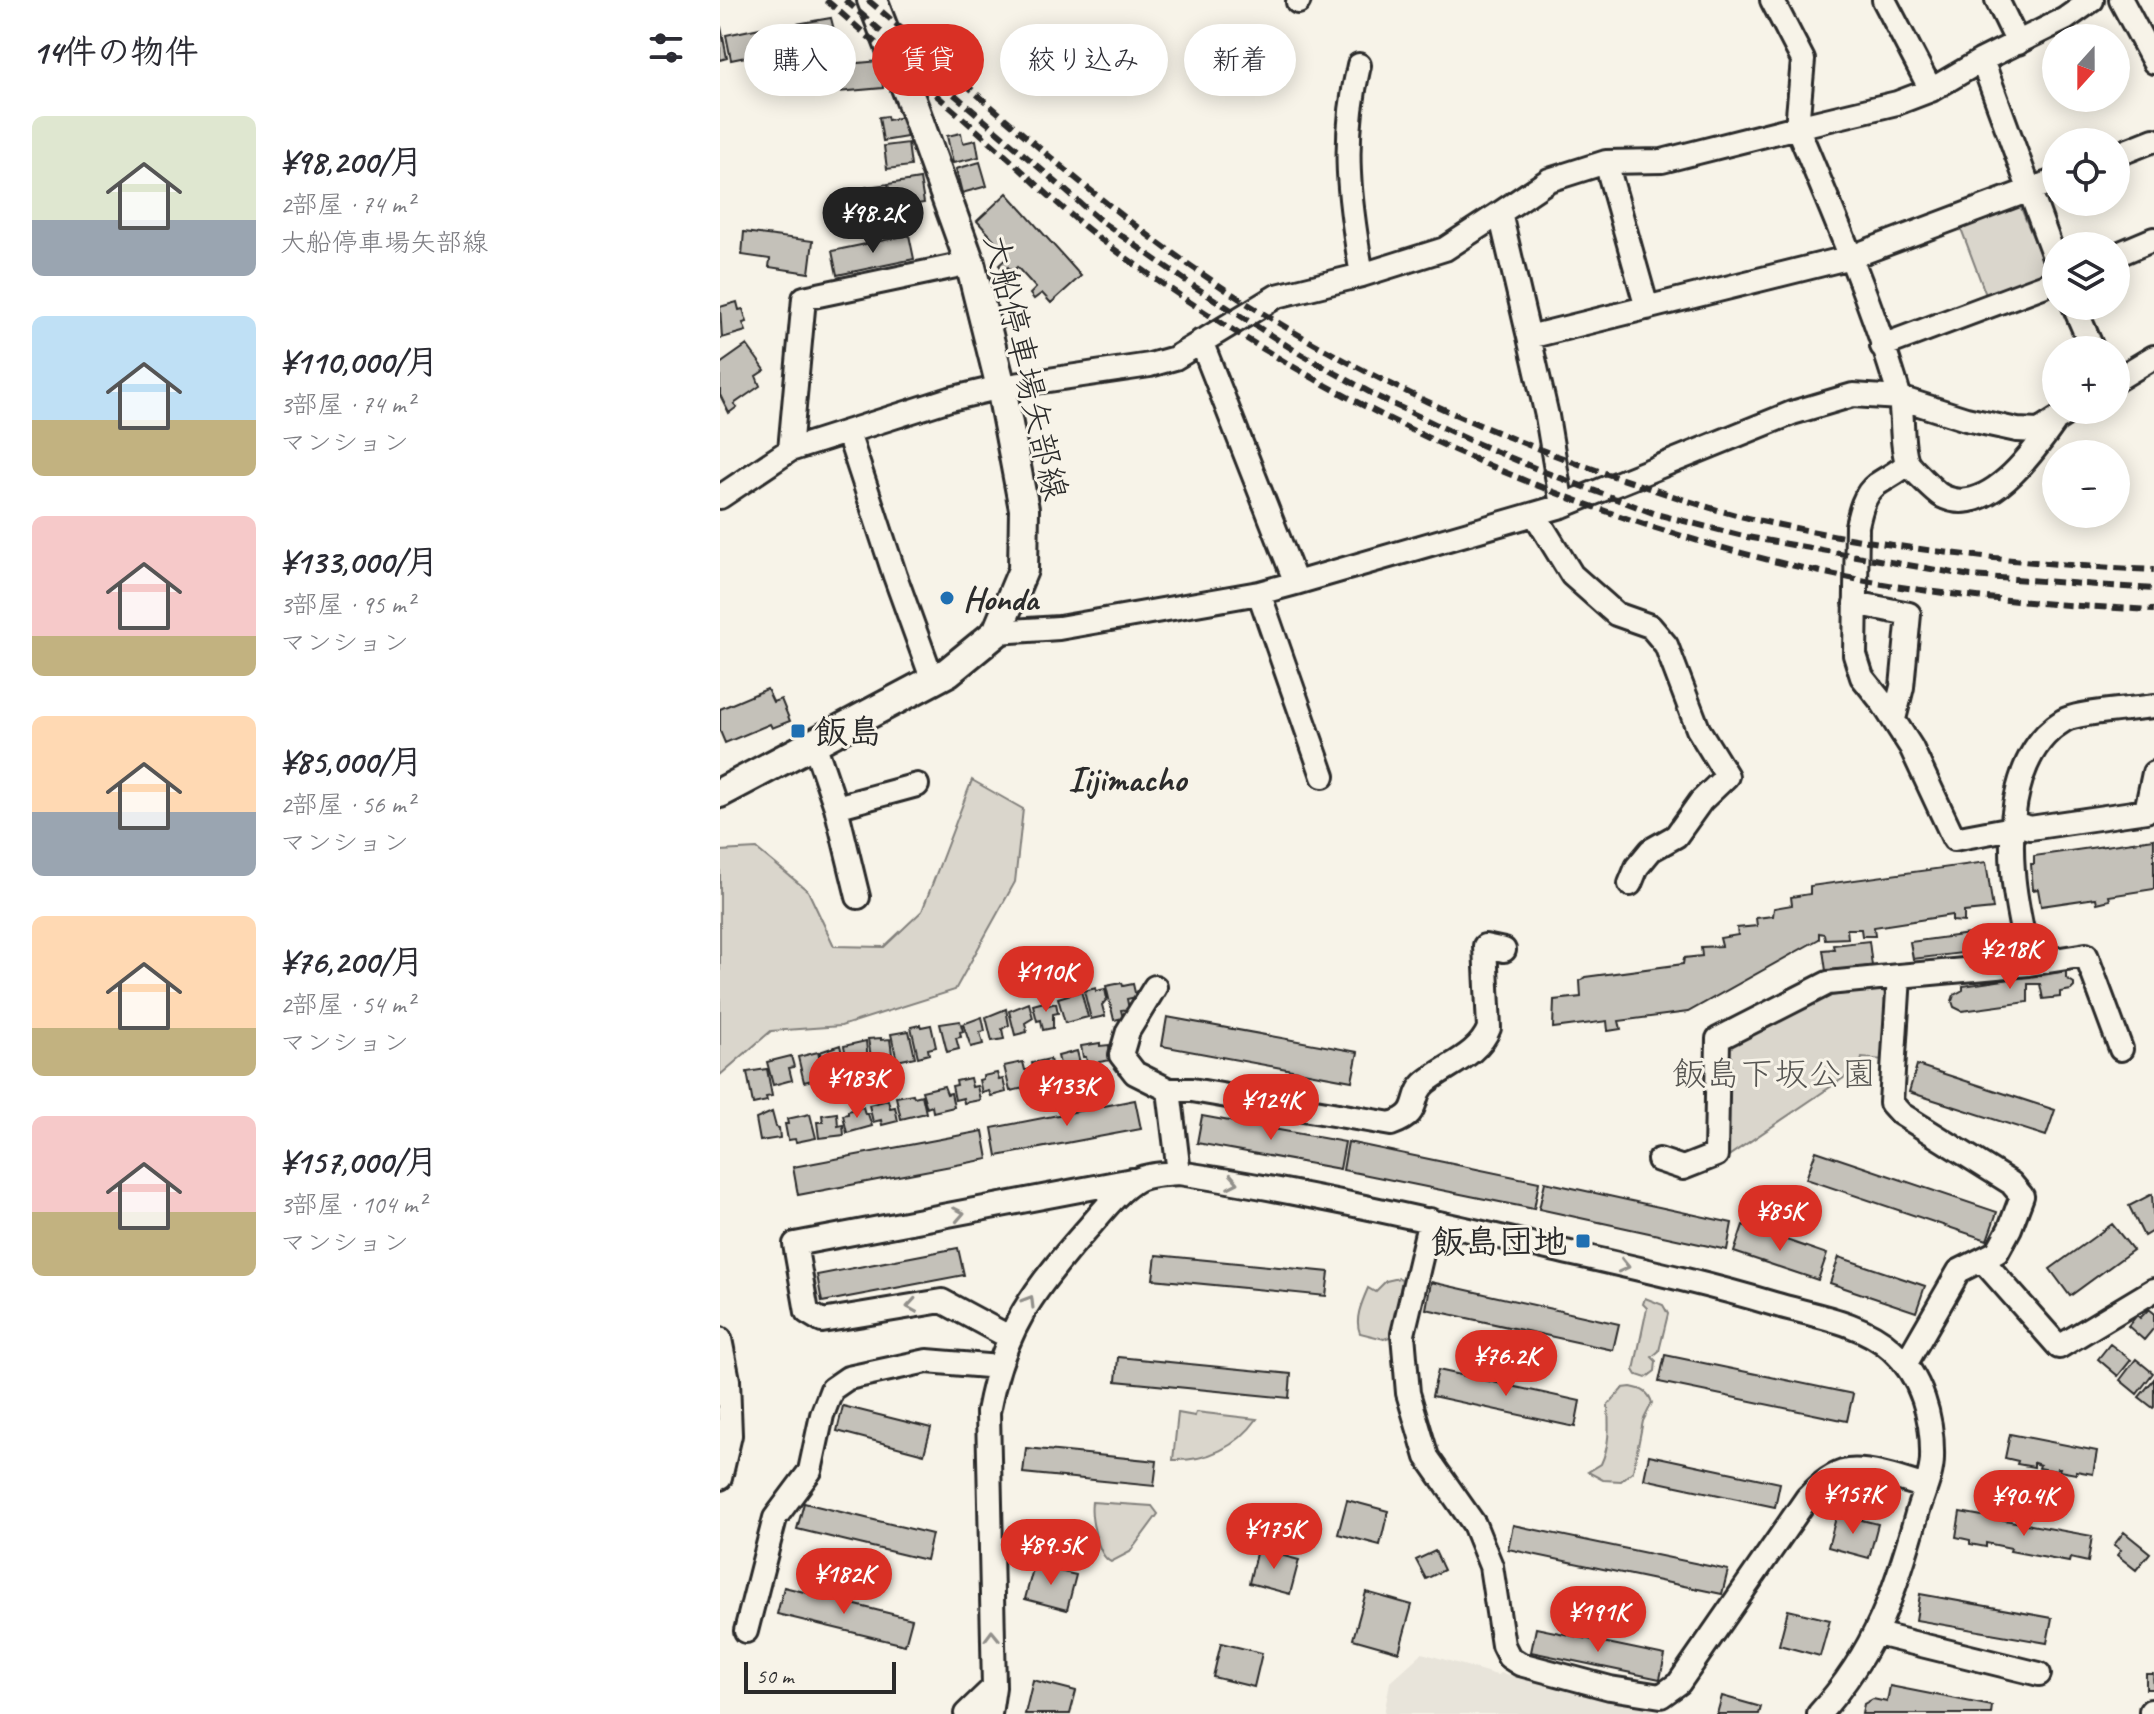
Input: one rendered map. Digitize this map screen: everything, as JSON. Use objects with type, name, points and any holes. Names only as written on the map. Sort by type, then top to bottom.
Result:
[{"type":"main road","name":"大船停車場矢部線","points":[[720,793],[933,681],[997,632],[1023,570],[1026,539],[1024,509],[1001,387],[970,263],[872,0]]},
{"type":"street","points":[[1772,0],[1803,60],[1797,127],[1851,257],[1900,398],[1908,463],[1941,496],[1962,501],[1983,498],[2030,458],[2057,424]]},
{"type":"street","points":[[1884,0],[1931,90]]},
{"type":"street","points":[[1997,0],[2018,43]]},
{"type":"street","points":[[720,497],[790,450],[950,399],[1001,387],[1150,365],[1175,358],[1277,296],[1362,275],[1445,249],[1549,180],[1606,162],[1662,161],[1897,103],[1931,90],[1982,60],[2065,19],[2092,0]]},
{"type":"street","points":[[2121,0],[2153,56]]},
{"type":"street","points":[[1982,60],[2045,232]]},
{"type":"street","points":[[1359,65],[1349,105],[1347,163],[1362,275]]},
{"type":"street","points":[[2130,149],[2154,140]]},
{"type":"street","points":[[1606,162],[1647,308]]},
{"type":"street","points":[[1529,337],[1851,257],[2042,186]]},
{"type":"street","points":[[1500,213],[1547,416],[1562,506]]},
{"type":"street","points":[[2130,249],[2154,239]]},
{"type":"street","points":[[790,450],[804,298],[970,263]]},
{"type":"street","points":[[1882,346],[2042,286]]},
{"type":"street","points":[[1201,341],[1296,583]]},
{"type":"street","points":[[2130,372],[2154,357]]},
{"type":"street","points":[[997,632],[1059,628],[1259,593],[1296,583],[1562,506],[1792,413],[1853,395],[1900,398],[1966,419],[2017,430],[2039,431],[2050,424]]},
{"type":"street","points":[[848,433],[933,681]]},
{"type":"street","points":[[1908,463],[1873,487],[1861,507],[1857,526],[1853,630],[1862,677],[1911,747],[1954,839],[2013,826],[2030,828],[2146,811],[2154,773]]},
{"type":"street","points":[[1535,515],[1572,575],[1616,614],[1650,626],[1666,645],[1698,729],[1727,776],[1701,801],[1676,836],[1651,850],[1637,867],[1630,884]]},
{"type":"street","points":[[1259,593],[1323,776]]},
{"type":"street","points":[[1855,603],[1909,614],[1902,687],[1894,719]]},
{"type":"street","points":[[2029,964],[2013,873],[2013,826],[2022,776],[2037,741],[2065,719],[2154,706]]},
{"type":"street","points":[[814,743],[836,807],[858,897]]},
{"type":"street","points":[[836,807],[917,785]]},
{"type":"street","points":[[1155,987],[1128,1031],[1121,1055],[1135,1073],[1169,1090],[1192,1090],[1391,1124],[1404,1120],[1412,1112],[1422,1084],[1485,1039],[1489,1028],[1485,946],[1504,950]]},
{"type":"street","points":[[1659,1160],[1683,1168],[1716,1155],[1718,1039],[1828,983],[2029,964],[2086,955],[2121,1049]]},
{"type":"street","points":[[1899,976],[1891,1103],[1901,1114],[2011,1183],[2022,1196],[1997,1252],[1959,1271],[1906,1363]]},
{"type":"street","points":[[1169,1090],[1179,1173]]},
{"type":"street","points":[[1009,1337],[942,1301],[822,1321],[807,1312],[795,1244],[1179,1173],[1430,1220],[1728,1290],[1879,1338],[1906,1363],[1922,1394],[1931,1425],[1932,1462],[1907,1553],[1877,1634],[1858,1666],[1819,1714]]},
{"type":"street","points":[[990,1714],[994,1687],[988,1412],[999,1367],[1009,1337],[1046,1274],[1115,1197],[1139,1179]]},
{"type":"street","points":[[1430,1220],[1403,1334],[1408,1393],[1427,1457],[1474,1524],[1491,1566],[1503,1645],[1509,1657],[1520,1664],[1610,1688],[1661,1696],[1679,1683],[1807,1498],[1825,1480],[1846,1471],[1898,1478],[1925,1487]]},
{"type":"street","points":[[1983,1261],[2059,1347],[2154,1290]]},
{"type":"street","points":[[720,1339],[728,1380],[730,1435],[720,1478]]},
{"type":"street","points":[[746,1631],[775,1518],[810,1471],[822,1415],[832,1389],[848,1378],[927,1361],[999,1367]]},
{"type":"street","points":[[1877,1634],[2039,1674]]},
{"type":"street","points":[[966,1714],[994,1687]]},
{"type":"shaded area","points":[[1422,1653],[1497,1675],[1501,1673],[1654,1712],[1384,1714],[1390,1682]]},
{"type":"green space","points":[[2019,203],[2042,259],[2042,276],[1986,295],[1959,223]]},
{"type":"green space","points":[[972,780],[1023,809],[1015,882],[955,990],[841,1026],[771,1031],[720,1075],[720,851],[757,849],[808,891],[834,946],[884,947],[922,911]]},
{"type":"green space","name":"飯島下坂公園","points":[[1881,989],[1890,999],[1884,1060],[1862,1058],[1860,1067],[1724,1159],[1727,1054],[1732,1046],[1815,998]]},
{"type":"green space","points":[[1402,1279],[1392,1336],[1384,1339],[1360,1333],[1358,1316],[1368,1288],[1375,1292],[1386,1281]]},
{"type":"green space","points":[[1645,1298],[1663,1305],[1668,1314],[1659,1351],[1652,1357],[1656,1361],[1655,1371],[1646,1378],[1637,1375],[1634,1370],[1647,1308],[1643,1304]]},
{"type":"green space","points":[[1631,1387],[1644,1392],[1652,1403],[1643,1421],[1633,1471],[1621,1481],[1603,1480],[1588,1472],[1601,1464],[1606,1450],[1608,1405],[1623,1388]]},
{"type":"green space","points":[[1196,1412],[1257,1419],[1231,1445],[1198,1458],[1173,1460],[1178,1413],[1195,1416]]},
{"type":"green space","points":[[1092,1502],[1152,1506],[1158,1514],[1130,1552],[1111,1562],[1098,1544],[1093,1526]]},
{"type":"building","points":[[831,18],[832,24],[796,24]]},
{"type":"building","points":[[720,27],[727,58],[720,60]]},
{"type":"building","points":[[744,31],[744,57],[731,60],[726,35]]},
{"type":"building","points":[[872,62],[872,89],[856,90],[856,63]]},
{"type":"building","points":[[887,116],[888,120],[903,117],[907,137],[883,141],[879,117]]},
{"type":"building","points":[[961,133],[963,143],[976,140],[979,157],[953,163],[947,136]]},
{"type":"building","points":[[908,143],[911,166],[887,169],[884,146]]},
{"type":"building","points":[[980,162],[987,186],[962,193],[956,169]]},
{"type":"building","points":[[920,179],[924,203],[893,208],[888,184]]},
{"type":"building","points":[[888,184],[893,208],[870,212],[866,187]]},
{"type":"building","points":[[1007,193],[1081,276],[1051,303],[1042,293],[1034,299],[1030,294],[1036,288],[1017,267],[1012,272],[1008,267],[1004,271],[999,265],[1009,256],[977,221]]},
{"type":"building","points":[[744,232],[813,241],[809,273],[769,267],[770,259],[742,255]]},
{"type":"building","points":[[909,235],[914,259],[837,275],[832,251]]},
{"type":"building","points":[[737,302],[739,310],[743,309],[746,331],[722,338],[720,307]]},
{"type":"building","points":[[747,345],[765,370],[756,376],[760,386],[734,404],[737,407],[729,413],[720,395],[720,364]]},
{"type":"building","points":[[767,689],[773,702],[781,699],[790,721],[772,728],[770,724],[725,743],[720,731],[720,709]]},
{"type":"building","points":[[2154,839],[2154,889],[2109,896],[2110,900],[2097,903],[2096,898],[2041,906],[2038,889],[2033,890],[2031,864],[2034,864],[2034,856]]},
{"type":"building","points":[[1986,862],[1993,909],[1964,912],[1964,922],[1952,921],[1952,915],[1874,927],[1875,936],[1862,936],[1861,929],[1847,929],[1848,938],[1825,939],[1824,934],[1819,933],[1819,939],[1688,1012],[1619,1021],[1621,1029],[1608,1031],[1607,1021],[1553,1028],[1554,1000],[1581,997],[1580,981],[1585,977],[1683,964],[1684,958],[1702,956],[1701,947],[1722,946],[1720,938],[1738,935],[1737,928],[1757,926],[1756,918],[1773,916],[1774,908],[1792,905],[1791,897],[1810,894],[1810,886]]},
{"type":"building","points":[[1985,932],[1987,950],[1913,959],[1910,942]]},
{"type":"building","points":[[1869,941],[1872,966],[1826,971],[1823,950],[1834,949],[1833,945]]},
{"type":"building","points":[[2066,971],[2066,978],[2074,983],[2074,987],[2060,992],[2060,997],[2043,999],[2040,984],[2028,984],[2028,1002],[1962,1011],[1954,1007],[1952,1001],[1963,986]]},
{"type":"building","points":[[1122,983],[1123,986],[1133,984],[1136,997],[1127,999],[1129,1009],[1121,1010],[1123,1018],[1114,1020],[1106,986]]},
{"type":"building","points":[[1096,988],[1096,991],[1105,989],[1107,999],[1102,1005],[1105,1016],[1091,1019],[1084,991]]},
{"type":"building","points":[[1081,991],[1088,1017],[1065,1023],[1058,998]]},
{"type":"building","points":[[1044,1002],[1045,1006],[1056,1003],[1058,1013],[1053,1014],[1053,1028],[1043,1030],[1033,1005]]},
{"type":"building","points":[[1029,1003],[1033,1018],[1025,1023],[1027,1032],[1015,1035],[1009,1011]]},
{"type":"building","points":[[1006,1009],[1009,1025],[1002,1029],[1004,1039],[992,1041],[986,1017]]},
{"type":"building","points":[[982,1017],[985,1031],[980,1032],[983,1044],[971,1047],[963,1024]]},
{"type":"building","points":[[1167,1017],[1358,1052],[1352,1081],[1162,1046]]},
{"type":"building","points":[[960,1021],[963,1031],[960,1032],[961,1037],[956,1038],[959,1049],[947,1052],[940,1024]]},
{"type":"building","points":[[931,1025],[936,1047],[928,1049],[929,1054],[918,1057],[911,1027]]},
{"type":"building","points":[[909,1031],[915,1057],[897,1061],[891,1034]]},
{"type":"building","points":[[868,1039],[890,1039],[892,1054],[887,1054],[889,1066],[877,1069]]},
{"type":"building","points":[[866,1041],[869,1071],[860,1073],[859,1066],[850,1063],[844,1046]]},
{"type":"building","points":[[1100,1043],[1100,1046],[1109,1045],[1111,1060],[1099,1062],[1101,1070],[1089,1072],[1081,1046]]},
{"type":"building","points":[[840,1045],[844,1062],[840,1063],[842,1069],[838,1069],[840,1077],[826,1080],[820,1052]]},
{"type":"building","points":[[1077,1051],[1080,1063],[1085,1062],[1087,1072],[1074,1075],[1069,1070],[1062,1072],[1058,1056]]},
{"type":"building","points":[[818,1052],[825,1082],[804,1082],[798,1057]]},
{"type":"building","points":[[791,1056],[794,1067],[789,1068],[792,1080],[773,1085],[767,1062]]},
{"type":"building","points":[[1050,1059],[1052,1069],[1058,1068],[1060,1078],[1043,1082],[1042,1076],[1035,1077],[1032,1063]]},
{"type":"building","points":[[1023,1062],[1025,1070],[1030,1070],[1034,1086],[1010,1091],[1004,1066]]},
{"type":"building","points":[[1917,1065],[2055,1110],[2046,1136],[1909,1092]]},
{"type":"building","points":[[767,1069],[772,1096],[766,1097],[767,1101],[753,1104],[747,1072]]},
{"type":"building","points":[[997,1073],[999,1080],[1003,1079],[1006,1092],[991,1096],[989,1091],[982,1093],[979,1080]]},
{"type":"building","points":[[970,1078],[972,1087],[977,1086],[980,1100],[964,1103],[963,1098],[955,1100],[952,1086],[957,1085],[956,1081]]},
{"type":"building","points":[[944,1086],[947,1094],[951,1093],[954,1107],[933,1112],[932,1106],[927,1108],[922,1091]]},
{"type":"building","points":[[913,1094],[914,1097],[922,1095],[926,1113],[901,1119],[896,1097]]},
{"type":"building","points":[[888,1100],[890,1108],[895,1107],[898,1121],[882,1125],[881,1120],[873,1122],[869,1105]]},
{"type":"building","points":[[1135,1100],[1141,1129],[997,1156],[992,1128]]},
{"type":"building","points":[[863,1107],[872,1126],[847,1133],[843,1115]]},
{"type":"building","points":[[772,1112],[780,1138],[760,1141],[756,1119]]},
{"type":"building","points":[[837,1113],[838,1126],[843,1125],[844,1135],[819,1138],[817,1122],[823,1122],[822,1115]]},
{"type":"building","points":[[810,1114],[816,1138],[796,1142],[795,1139],[788,1140],[787,1119]]},
{"type":"building","points":[[1202,1116],[1345,1142],[1340,1169],[1197,1143]]},
{"type":"building","points":[[983,1131],[988,1159],[798,1195],[793,1167]]},
{"type":"building","points":[[1348,1142],[1539,1182],[1534,1209],[1343,1170]]},
{"type":"building","points":[[1816,1151],[1997,1212],[1987,1240],[1806,1179]]},
{"type":"building","points":[[1545,1182],[1732,1223],[1727,1250],[1539,1209]]},
{"type":"building","points":[[2152,1194],[2154,1230],[2144,1236],[2129,1206]]},
{"type":"building","points":[[2112,1224],[2133,1250],[2070,1296],[2050,1269]]},
{"type":"building","points":[[1743,1225],[1827,1254],[1818,1280],[1734,1252]]},
{"type":"building","points":[[958,1248],[964,1275],[822,1302],[817,1275]]},
{"type":"building","points":[[1156,1255],[1329,1272],[1326,1296],[1153,1279]]},
{"type":"building","points":[[1839,1257],[1925,1286],[1916,1312],[1830,1283]]},
{"type":"building","points":[[1431,1282],[1619,1324],[1613,1350],[1426,1309]]},
{"type":"building","points":[[2149,1309],[2154,1313],[2154,1328],[2144,1340],[2128,1326],[2137,1315],[2140,1318]]},
{"type":"building","points":[[2110,1344],[2131,1360],[2118,1376],[2098,1359]]},
{"type":"building","points":[[1665,1355],[1853,1394],[1847,1421],[1659,1382]]},
{"type":"building","points":[[1118,1357],[1291,1374],[1289,1398],[1116,1381]]},
{"type":"building","points":[[2136,1359],[2153,1373],[2137,1394],[2120,1380]]},
{"type":"building","points":[[1438,1370],[1580,1401],[1575,1427],[1432,1396]]},
{"type":"building","points":[[2154,1379],[2154,1407],[2153,1408],[2139,1397]]},
{"type":"building","points":[[843,1406],[931,1428],[924,1454],[837,1431]]},
{"type":"building","points":[[2010,1434],[2097,1451],[2093,1474],[2039,1468],[2040,1465],[2034,1463],[2034,1467],[2017,1464],[2018,1461],[2005,1458]]},
{"type":"building","points":[[1026,1448],[1157,1461],[1154,1486],[1023,1473]]},
{"type":"building","points":[[1649,1455],[1780,1483],[1775,1507],[1644,1479]]},
{"type":"building","points":[[1347,1500],[1388,1511],[1380,1545],[1338,1534]]},
{"type":"building","points":[[804,1503],[932,1534],[926,1560],[797,1529]]},
{"type":"building","points":[[1960,1512],[2092,1536],[2088,1562],[2070,1558],[2069,1562],[2010,1551],[2011,1548],[1986,1543],[1986,1547],[1970,1544],[1970,1540],[1956,1537]]},
{"type":"building","points":[[1837,1514],[1878,1524],[1869,1558],[1828,1547]]},
{"type":"building","points":[[1513,1525],[1728,1570],[1722,1594],[1508,1549]]},
{"type":"building","points":[[2124,1532],[2150,1553],[2136,1570],[2117,1555],[2121,1550],[2114,1545]]},
{"type":"building","points":[[1257,1549],[1299,1560],[1290,1594],[1249,1583]]},
{"type":"building","points":[[1435,1551],[1444,1570],[1426,1579],[1416,1560]]},
{"type":"building","points":[[1034,1565],[1076,1575],[1067,1610],[1025,1599]]},
{"type":"building","points":[[784,1587],[912,1619],[905,1645],[777,1614]]},
{"type":"building","points":[[1366,1592],[1412,1605],[1399,1652],[1353,1639]]},
{"type":"building","points":[[1920,1594],[2052,1618],[2047,1643],[1916,1620]]},
{"type":"building","points":[[1788,1610],[1830,1620],[1820,1656],[1779,1645]]},
{"type":"building","points":[[1536,1628],[1665,1655],[1660,1679],[1531,1652]]},
{"type":"building","points":[[1221,1643],[1262,1653],[1254,1687],[1213,1677]]},
{"type":"building","points":[[2146,1674],[2153,1674],[2154,1689],[2146,1689]]},
{"type":"building","points":[[1033,1680],[1076,1691],[1070,1714],[1025,1714]]},
{"type":"building","points":[[1890,1686],[1992,1706],[1991,1714],[1862,1714],[1864,1704],[1873,1699],[1887,1702]]},
{"type":"building","points":[[1722,1696],[1761,1707],[1759,1714],[1717,1714]]},
{"type":"railway","points":[[826,0],[1099,238],[1183,298],[1270,353],[1359,403],[1450,448],[1544,488],[1640,523],[1739,552],[1840,576],[1996,599],[2154,610]]},
{"type":"railway","points":[[845,0],[1102,222],[1192,285],[1297,352],[1380,398],[1469,440],[1656,514],[1747,537],[1971,576],[2154,589]]},
{"type":"railway","points":[[868,0],[1070,174],[1154,240],[1296,333],[1398,388],[1451,412],[1613,476],[1752,519],[1952,553],[2053,564],[2154,570]]},
{"type":"place","name":"Honda","points":[[947,598]]},
{"type":"place","name":"飯島","points":[[798,731]]},
{"type":"place","name":"飯島団地","points":[[1583,1241]]},
{"type":"district","name":"Iijimacho","points":[[1127,779]]}]
